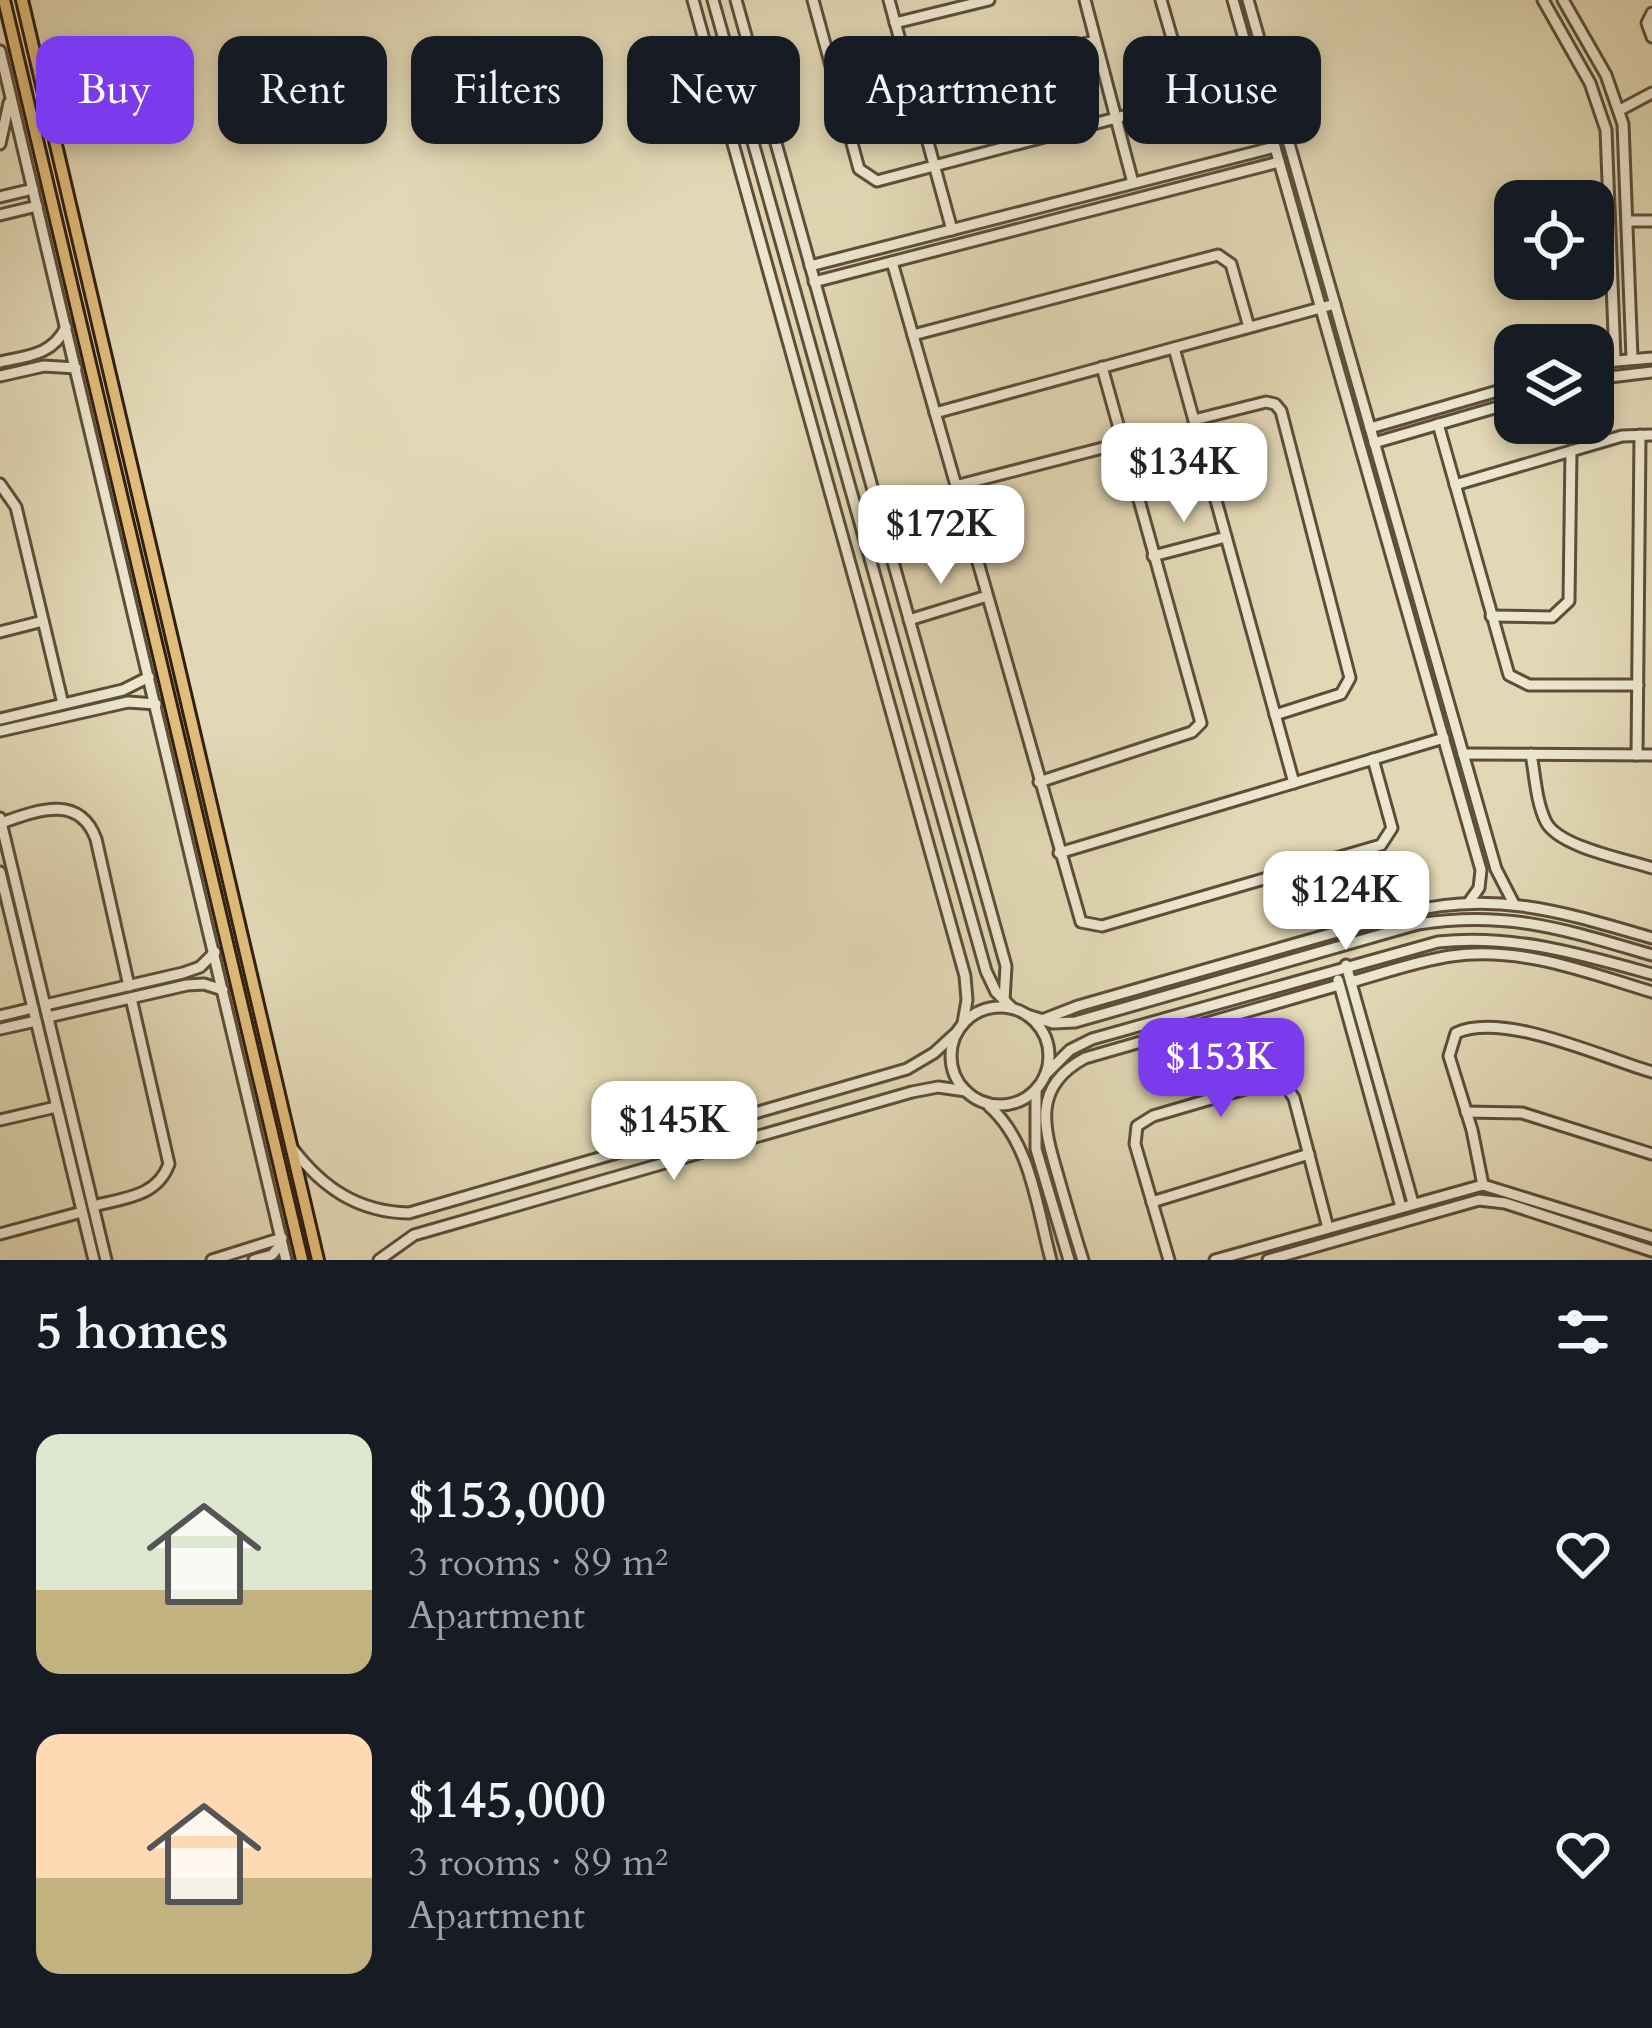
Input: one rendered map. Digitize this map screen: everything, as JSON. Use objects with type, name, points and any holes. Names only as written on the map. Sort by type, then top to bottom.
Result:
[{"type":"main road","points":[[4,0],[48,185],[78,349],[302,1260]]},
{"type":"main road","points":[[22,0],[318,1260]]},
{"type":"main road","points":[[33,189],[48,185]]},
{"type":"main road","points":[[282,1238],[296,1234]]},
{"type":"street","points":[[693,0],[964,976],[967,1000],[951,1058],[965,1091]]},
{"type":"street","points":[[713,0],[980,949],[990,982],[1008,1004],[1042,1020],[1086,1019],[1418,924],[1496,919],[1544,923],[1652,955]]},
{"type":"street","points":[[736,0],[1006,966],[1008,1004]]},
{"type":"street","points":[[813,0],[862,172],[882,180],[1173,103],[1183,93],[1184,78],[1161,0]]},
{"type":"street","points":[[889,0],[899,36]]},
{"type":"street","points":[[896,23],[989,0]]},
{"type":"street","points":[[1084,0],[1094,36]]},
{"type":"street","points":[[1233,0],[1481,870],[1479,888],[1469,902]]},
{"type":"street","points":[[1248,0],[1496,868],[1514,904]]},
{"type":"street","points":[[1543,0],[1590,83],[1606,130],[1615,359],[1652,358]]},
{"type":"street","points":[[1563,0],[1606,75],[1620,110],[1625,138],[1632,358]]},
{"type":"street","points":[[1652,13],[1647,23],[1652,37]]},
{"type":"street","points":[[0,51],[66,327],[78,349],[76,368],[286,1260]]},
{"type":"street","points":[[1099,56],[1133,183]]},
{"type":"street","points":[[0,144],[9,92]]},
{"type":"street","points":[[1620,110],[1652,92]]},
{"type":"street","points":[[928,144],[952,230]]},
{"type":"street","points":[[810,266],[1275,147]]},
{"type":"street","points":[[814,282],[1279,162]]},
{"type":"street","points":[[0,197],[33,189]]},
{"type":"street","points":[[0,214],[37,206]]},
{"type":"street","points":[[1628,221],[1652,221]]},
{"type":"street","points":[[913,335],[1218,255],[1231,264],[1250,327]]},
{"type":"street","points":[[892,262],[1078,918],[1093,927],[1381,845],[1392,829],[1373,759]]},
{"type":"street","points":[[935,412],[1334,304]]},
{"type":"street","points":[[0,362],[42,352],[61,338],[66,327]]},
{"type":"street","points":[[1174,348],[1294,783]]},
{"type":"street","points":[[0,376],[44,366],[76,368]]},
{"type":"street","points":[[1039,782],[1200,726],[1200,710],[1102,367]]},
{"type":"street","points":[[1614,377],[1652,372]]},
{"type":"street","points":[[1370,428],[1494,392]]},
{"type":"street","points":[[1194,420],[1266,401],[1281,411],[1350,678],[1342,694],[1275,715]]},
{"type":"street","points":[[1374,443],[1494,408]]},
{"type":"street","points":[[1438,424],[1506,670],[1517,682],[1638,685]]},
{"type":"street","points":[[1455,484],[1646,435],[1637,754]]},
{"type":"street","points":[[956,486],[1123,443]]},
{"type":"street","points":[[1491,616],[1552,616],[1569,602],[1571,451]]},
{"type":"street","points":[[0,484],[16,507],[63,704]]},
{"type":"street","points":[[1154,556],[1226,536]]},
{"type":"street","points":[[909,620],[986,596]]},
{"type":"street","points":[[0,632],[43,621]]},
{"type":"street","points":[[0,719],[123,690],[149,677]]},
{"type":"street","points":[[0,731],[128,702],[156,704]]},
{"type":"street","points":[[1059,854],[1444,738]]},
{"type":"street","points":[[1463,754],[1652,754]]},
{"type":"street","points":[[1532,754],[1544,817],[1552,830],[1572,843],[1652,868]]},
{"type":"street","points":[[106,1260],[56,1107],[1,820],[52,808],[85,818],[96,839],[129,986]]},
{"type":"street","points":[[0,872],[40,1013],[87,1209],[94,1260]]},
{"type":"street","points":[[1042,1020],[1400,914],[1469,902],[1556,910],[1652,938]]},
{"type":"street","points":[[1496,919],[1497,939]]},
{"type":"street","points":[[985,1102],[1018,1101],[1036,1089],[1070,1050],[1092,1039],[1419,945],[1497,939],[1535,943],[1652,974]]},
{"type":"street","points":[[0,1016],[131,998],[185,980],[214,952]]},
{"type":"street","points":[[1082,1260],[1044,1125],[1048,1100],[1059,1078],[1085,1058],[1427,960],[1481,953],[1535,958],[1652,992]]},
{"type":"street","points":[[1340,967],[1413,1203]]},
{"type":"street","points":[[1622,982],[1628,967]]},
{"type":"street","points":[[0,1029],[129,986],[185,980],[223,989]]},
{"type":"street","points":[[1345,984],[1401,1207]]},
{"type":"street","points":[[0,1234],[153,1190],[164,1179],[170,1164],[131,998]]},
{"type":"street","points":[[379,1260],[423,1232],[924,1075],[960,1027],[986,1009],[1008,1004]]},
{"type":"street","points":[[1027,1015],[1046,1037],[1045,1076]]},
{"type":"street","points":[[1484,1185],[1448,1048],[1456,1034],[1464,1030],[1519,1032],[1652,1072]]},
{"type":"street","points":[[291,1147],[315,1176],[342,1197],[409,1213],[924,1075],[985,1102],[1016,1139],[1051,1260]]},
{"type":"street","points":[[1169,1260],[1134,1135],[1153,1116],[1277,1082],[1294,1098],[1328,1228]]},
{"type":"street","points":[[1036,1089],[1036,1149],[1069,1260]]},
{"type":"street","points":[[0,1120],[56,1107]]},
{"type":"street","points":[[1466,1112],[1522,1113],[1652,1154]]},
{"type":"street","points":[[1152,1202],[1309,1154]]},
{"type":"street","points":[[1216,1260],[1484,1185],[1652,1237]]},
{"type":"street","points":[[1268,1260],[1453,1205],[1492,1201],[1634,1245],[1649,1254]]},
{"type":"street","points":[[420,1210],[416,1222],[423,1232]]},
{"type":"street","points":[[1363,1217],[1367,1231]]},
{"type":"street","points":[[212,1260],[282,1238]]},
{"type":"street","points":[[254,1260],[276,1252],[282,1238]]},
{"type":"street","points":[[1634,1245],[1634,1260]]}]
